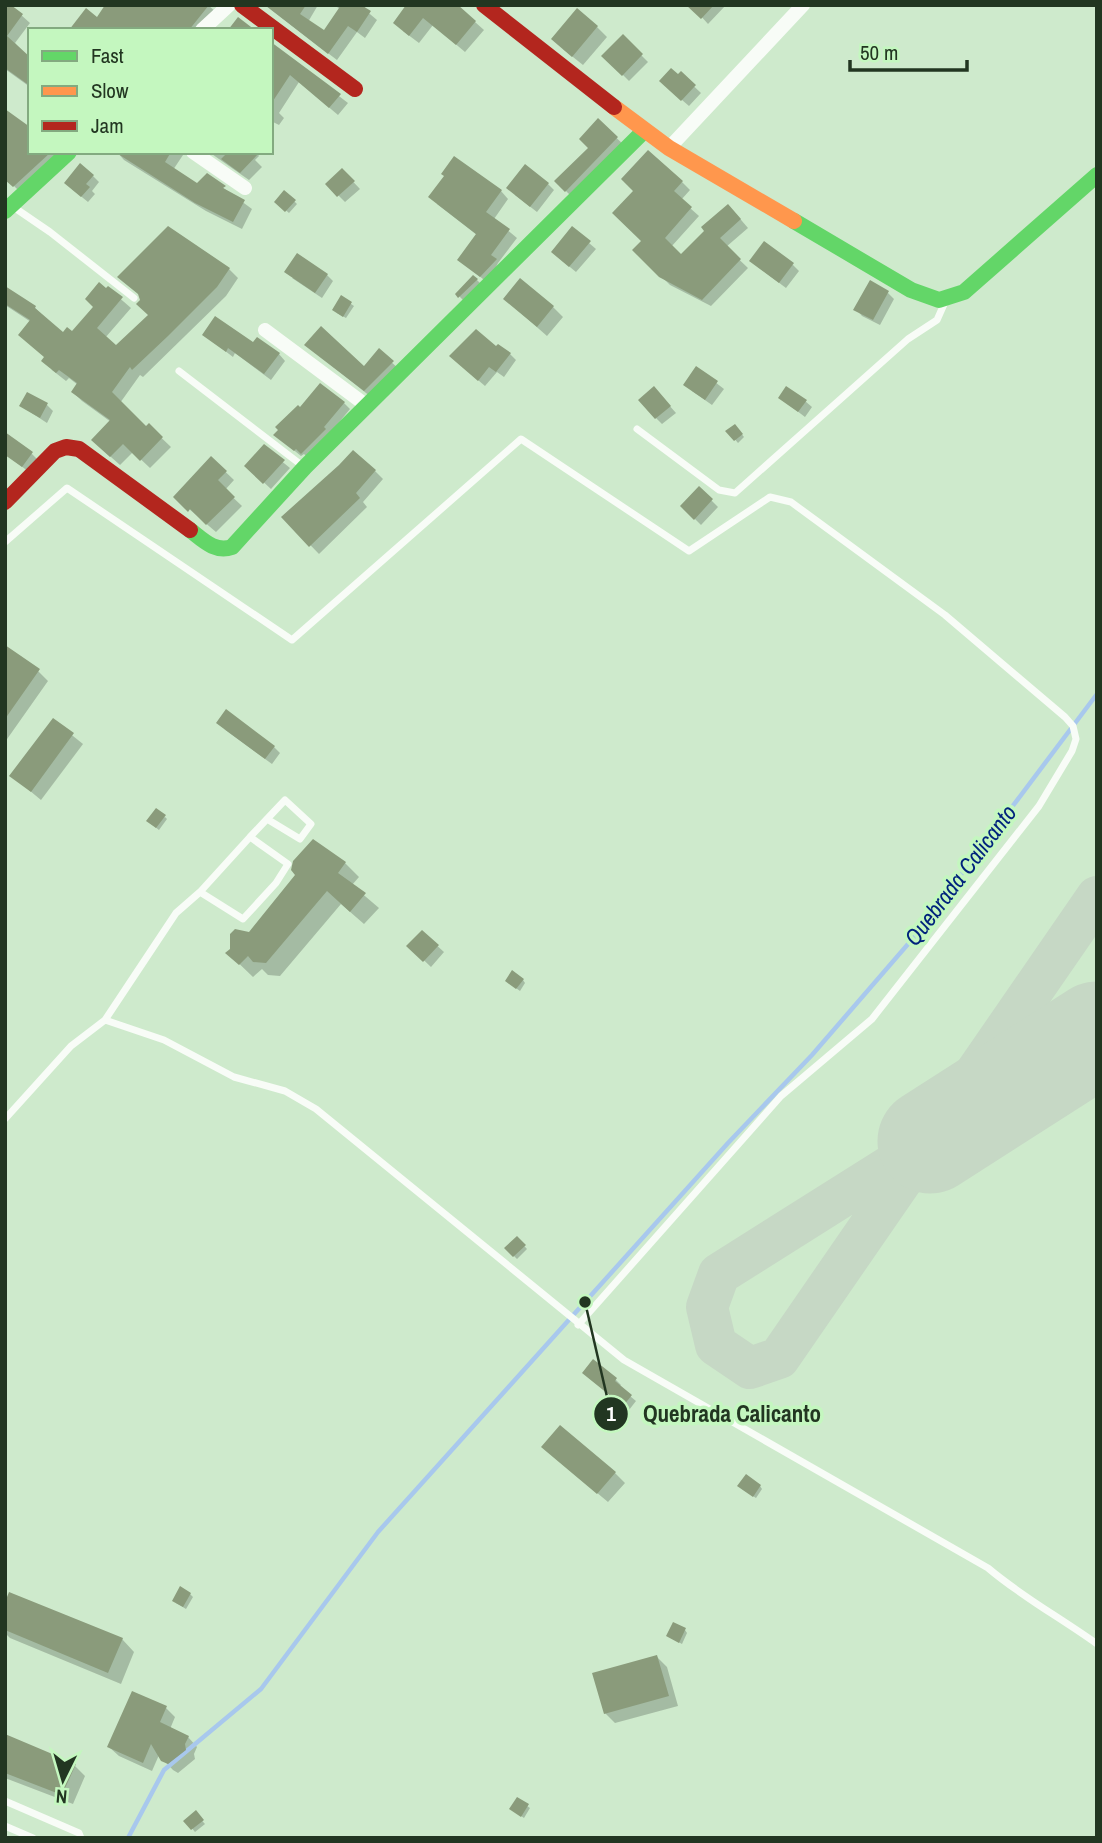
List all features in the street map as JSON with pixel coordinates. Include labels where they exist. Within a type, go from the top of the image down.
[{"type":"street","points":[[204,28],[229,5]]},
{"type":"street","points":[[243,5],[355,89]]},
{"type":"street","points":[[484,5],[669,148],[911,289],[939,300],[964,292],[1097,175]]},
{"type":"street","points":[[669,148],[803,5]]},
{"type":"street","points":[[5,502],[55,450],[66,447],[79,449],[214,548],[223,550],[232,547],[305,467],[644,131]]},
{"type":"street","points":[[8,208],[67,154]]},
{"type":"street","points":[[195,154],[245,188]]},
{"type":"street","points":[[265,330],[367,406]]},
{"type":"lane","points":[[8,208],[50,232],[134,298]]},
{"type":"lane","points":[[637,429],[719,490],[735,493],[908,339],[937,320],[946,298]]},
{"type":"lane","points":[[179,371],[305,467]]},
{"type":"lane","points":[[5,542],[68,488],[292,640],[521,439],[689,551],[770,497],[790,502],[945,615],[1073,726],[1076,739],[1072,751],[1040,806],[872,1019],[781,1096],[578,1324]]},
{"type":"lane","points":[[5,1119],[71,1046],[105,1020],[176,914],[200,892],[250,837],[267,819],[285,800],[312,824],[300,839],[267,819]]},
{"type":"lane","points":[[200,892],[243,919],[263,897],[288,864],[250,837]]},
{"type":"lane","points":[[105,1020],[163,1040],[234,1077],[285,1091],[316,1109],[624,1360],[988,1568],[1016,1592],[1097,1644]]},
{"type":"lane","points":[[5,1801],[65,1826],[79,1833],[81,1838]]},
{"type":"lane","points":[[5,1826],[33,1838]]},
{"type":"building","points":[[5,5],[11,5],[23,14],[7,36],[28,55],[28,85],[5,68]]},
{"type":"building","points":[[105,5],[209,5],[191,28],[71,28],[86,8],[97,17]]},
{"type":"building","points":[[265,5],[306,5],[300,14],[324,30],[341,5],[361,5],[371,11],[357,32],[348,26],[328,54]]},
{"type":"building","points":[[406,5],[458,5],[476,21],[456,45],[423,18],[409,36],[393,23]]},
{"type":"building","points":[[686,5],[714,5],[701,19]]},
{"type":"building","points":[[577,8],[598,26],[572,57],[551,39]]},
{"type":"building","points":[[238,17],[252,28],[230,28]]},
{"type":"building","points":[[623,34],[643,54],[622,76],[601,56]]},
{"type":"building","points":[[273,43],[341,94],[329,108],[290,75],[273,101]]},
{"type":"building","points":[[671,68],[678,74],[681,71],[696,85],[681,101],[659,81]]},
{"type":"building","points":[[5,109],[28,126],[28,154],[49,154],[13,187],[5,180]]},
{"type":"building","points":[[598,118],[618,137],[565,192],[554,181],[588,148],[579,139]]},
{"type":"building","points":[[648,150],[683,181],[674,191],[692,207],[665,238],[681,254],[704,231],[701,227],[728,204],[741,219],[720,238],[741,259],[702,300],[659,277],[632,250],[641,241],[612,213],[633,191],[621,179]]},
{"type":"building","points":[[118,154],[170,154],[165,162],[197,183],[207,173],[226,186],[223,188],[245,200],[233,222],[195,203]]},
{"type":"building","points":[[226,154],[258,154],[240,173],[221,159]]},
{"type":"building","points":[[454,156],[502,190],[486,212],[510,229],[491,255],[497,259],[480,277],[457,260],[476,234],[428,197],[444,176],[441,174]]},
{"type":"building","points":[[80,163],[94,175],[86,184],[90,187],[81,197],[64,183]]},
{"type":"building","points":[[525,164],[549,183],[530,207],[506,188]]},
{"type":"building","points":[[342,168],[355,181],[337,197],[325,184]]},
{"type":"building","points":[[284,190],[296,200],[285,212],[274,202]]},
{"type":"building","points":[[168,226],[230,268],[217,287],[168,336],[132,370],[130,367],[112,392],[146,426],[149,423],[163,437],[140,461],[123,444],[110,457],[91,440],[110,420],[71,392],[77,383],[59,370],[56,373],[41,361],[44,357],[18,335],[30,320],[5,304],[5,286],[36,306],[35,308],[63,332],[67,327],[72,331],[93,307],[85,299],[99,282],[106,288],[108,286],[123,297],[97,328],[116,345],[148,315],[136,304],[140,300],[138,294],[117,277]]},
{"type":"building","points":[[572,226],[591,241],[569,267],[551,252]]},
{"type":"building","points":[[764,241],[794,263],[779,283],[749,261]]},
{"type":"building","points":[[297,253],[328,274],[315,293],[284,272]]},
{"type":"building","points":[[473,275],[478,279],[458,298],[455,294]]},
{"type":"building","points":[[520,278],[554,306],[537,327],[503,299]]},
{"type":"building","points":[[870,280],[889,291],[873,320],[853,310]]},
{"type":"building","points":[[341,295],[352,302],[343,317],[332,310]]},
{"type":"building","points":[[215,316],[253,342],[257,337],[280,353],[264,374],[228,348],[226,352],[202,335]]},
{"type":"building","points":[[321,326],[364,366],[379,348],[394,361],[364,391],[304,345]]},
{"type":"building","points":[[476,329],[496,346],[498,344],[511,353],[496,372],[489,367],[478,381],[449,356]]},
{"type":"building","points":[[696,366],[718,381],[705,400],[683,385]]},
{"type":"building","points":[[320,383],[345,402],[324,427],[326,429],[301,454],[273,435],[278,430],[275,427],[298,405],[300,407]]},
{"type":"building","points":[[654,386],[671,406],[655,419],[638,400]]},
{"type":"building","points":[[786,386],[807,400],[798,412],[778,398]]},
{"type":"building","points":[[27,392],[48,403],[40,418],[19,406]]},
{"type":"building","points":[[735,424],[743,434],[734,441],[725,431]]},
{"type":"building","points":[[5,432],[33,452],[22,467],[5,455]]},
{"type":"building","points":[[264,444],[285,460],[263,484],[244,466]]},
{"type":"building","points":[[353,450],[376,470],[356,493],[360,498],[309,547],[281,517]]},
{"type":"building","points":[[211,456],[227,471],[218,480],[235,497],[206,525],[173,497]]},
{"type":"building","points":[[699,486],[713,499],[694,520],[680,506]]},
{"type":"building","points":[[5,645],[40,669],[5,719]]},
{"type":"building","points":[[226,709],[275,746],[265,759],[216,723]]},
{"type":"building","points":[[53,718],[74,733],[31,792],[9,776]]},
{"type":"building","points":[[156,808],[166,815],[156,828],[146,821]]},
{"type":"building","points":[[313,839],[346,862],[338,873],[366,893],[350,912],[327,891],[266,963],[253,962],[248,956],[239,965],[225,953],[230,949],[230,934],[235,929],[249,932],[295,875],[291,870],[293,861]]},
{"type":"building","points":[[422,930],[439,945],[423,962],[406,946]]},
{"type":"building","points":[[512,970],[524,979],[516,989],[505,981]]},
{"type":"building","points":[[517,1236],[526,1245],[513,1257],[504,1248]]},
{"type":"building","points":[[593,1359],[617,1378],[615,1381],[632,1395],[623,1406],[582,1373]]},
{"type":"building","points":[[560,1425],[616,1472],[597,1494],[541,1447]]},
{"type":"building","points":[[746,1474],[761,1485],[753,1497],[737,1486]]},
{"type":"building","points":[[180,1586],[191,1593],[183,1607],[172,1601]]},
{"type":"building","points":[[9,1592],[123,1638],[108,1673],[5,1630],[5,1602]]},
{"type":"building","points":[[673,1622],[686,1628],[679,1643],[666,1636]]},
{"type":"building","points":[[657,1655],[669,1696],[604,1714],[592,1673]]},
{"type":"building","points":[[132,1691],[167,1706],[160,1722],[189,1736],[185,1744],[186,1750],[168,1764],[161,1761],[151,1744],[143,1763],[107,1747]]},
{"type":"building","points":[[5,1734],[76,1764],[62,1795],[5,1773]]},
{"type":"building","points":[[517,1797],[529,1804],[521,1817],[509,1809]]},
{"type":"building","points":[[196,1810],[204,1820],[191,1830],[183,1821]]},
{"type":"waterway","name":"Quebrada Calicanto","points":[[128,1838],[164,1770],[261,1689],[378,1532],[728,1143],[812,1055],[915,936],[1097,694]]},
{"type":"taxiway","points":[[930,1141],[719,1274],[707,1307],[716,1345],[750,1368],[779,1358],[1097,897]]},
{"type":"runway","points":[[930,1141],[1097,1034]]},
{"type":"traffic: fast","points":[[190,530],[215,547],[232,547],[305,467],[644,131]]},
{"type":"traffic: fast","points":[[5,211],[67,154]]},
{"type":"traffic: fast","points":[[794,221],[911,290],[939,300],[964,292],[1097,175]]},
{"type":"traffic: slow","points":[[614,107],[669,148],[794,221]]},
{"type":"traffic: jam","points":[[242,5],[273,28]]},
{"type":"traffic: jam","points":[[484,5],[614,107]]},
{"type":"traffic: jam","points":[[273,28],[355,89]]},
{"type":"traffic: jam","points":[[5,502],[55,451],[66,447],[79,449],[190,530]]},
{"type":"place","name":"Quebrada Calicanto","points":[[585,1302]]}]
